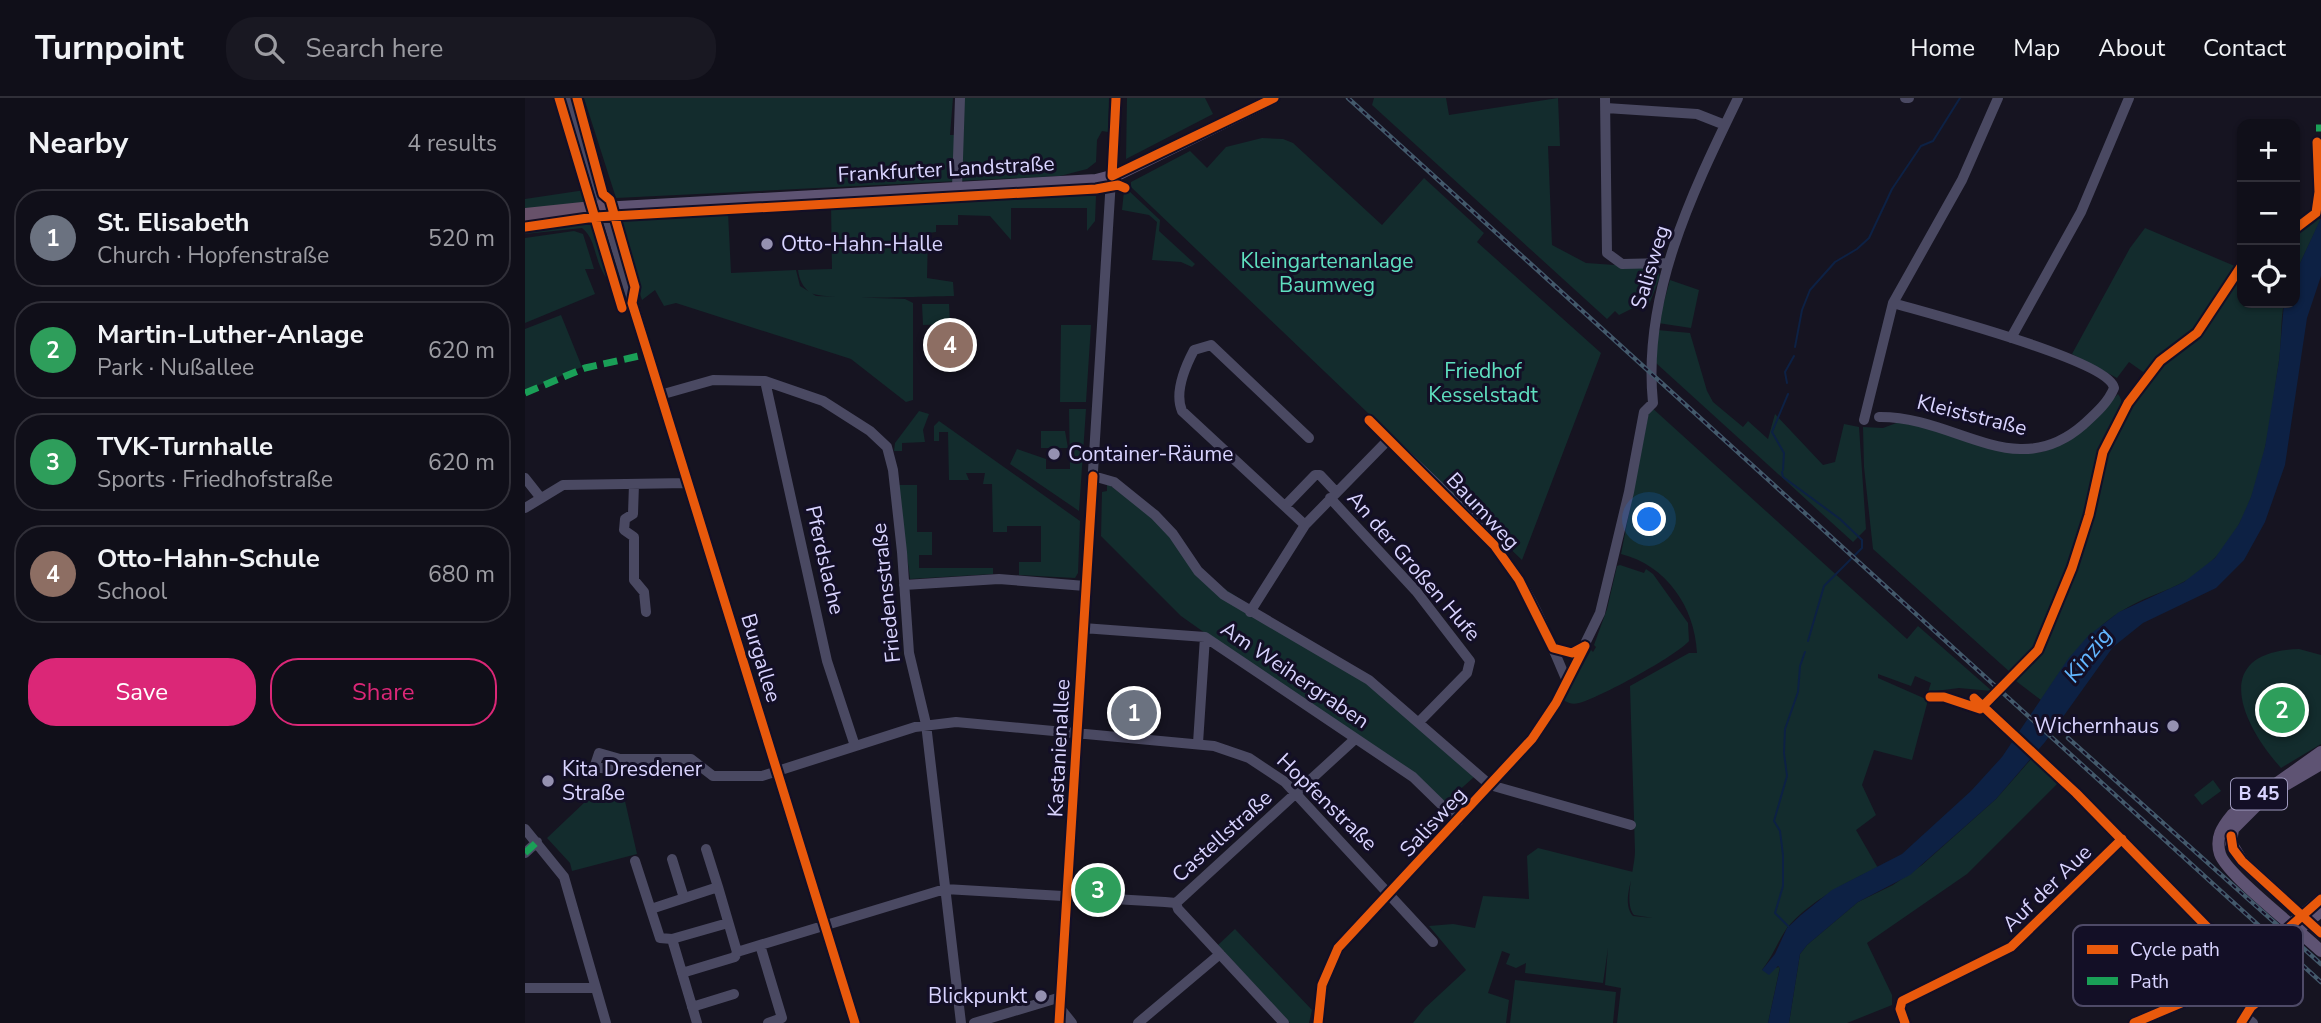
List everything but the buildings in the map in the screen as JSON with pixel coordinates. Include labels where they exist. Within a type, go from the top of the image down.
[{"type":"highway","points":[[529,215],[603,208]]},
{"type":"main road","name":"Frankfurter Landstraße","points":[[603,208],[1090,181],[1112,176],[1274,98]]},
{"type":"main road","name":"B 45","points":[[2287,911],[2233,849],[2231,836],[2235,825],[2252,808],[2320,761]]},
{"type":"main road","name":"B 45","points":[[2320,761],[2232,815],[2221,828],[2220,851],[2232,871],[2314,933],[2321,951]]},
{"type":"main road","points":[[2290,925],[2321,899]]},
{"type":"main road","points":[[2303,926],[2321,911]]},
{"type":"main road","points":[[2134,1023],[2176,1006]]},
{"type":"street","name":"Burgallee","points":[[570,98],[855,1023]]},
{"type":"street","points":[[957,187],[960,98]]},
{"type":"street","name":"Kastanienallee","points":[[1059,1023],[1116,98]]},
{"type":"street","name":"Salisweg","points":[[1318,1023],[1322,985],[1334,954],[1346,937],[1391,893],[1541,729],[1600,613],[1615,555],[1644,412],[1653,403],[1650,372],[1652,326],[1667,263],[1738,98]]},
{"type":"street","points":[[1864,420],[1893,303],[1962,180],[1998,98]]},
{"type":"street","points":[[1893,303],[2011,338],[2081,212],[2129,98]]},
{"type":"street","points":[[1667,263],[1622,264],[1607,253],[1606,103],[1697,114],[1725,125]]},
{"type":"street","name":"Kleiststraße","points":[[1879,417],[1914,418],[2002,447],[2037,450],[2055,445],[2075,432],[2096,414],[2114,388],[2113,381],[2097,370],[2011,338]]},
{"type":"street","points":[[1305,525],[1181,409],[1182,379],[1194,350],[1211,345],[1309,438]]},
{"type":"street","name":"Friedensstraße","points":[[660,395],[720,379],[765,381],[823,401],[870,431],[887,447],[893,470],[910,659],[926,724],[961,1023]]},
{"type":"street","name":"Pferdslache","points":[[765,381],[827,661],[855,746]]},
{"type":"street","name":"Baumweg","points":[[1369,420],[1499,551],[1520,580],[1567,681]]},
{"type":"street","points":[[1250,612],[1305,525],[1388,440]]},
{"type":"street","points":[[1285,506],[1315,475],[1320,475],[1333,495]]},
{"type":"street","points":[[1093,476],[1114,482],[1155,515],[1211,584],[1250,612],[1352,668],[1419,722],[1490,785],[1631,825]]},
{"type":"street","points":[[525,478],[540,497]]},
{"type":"street","points":[[525,508],[562,485],[688,483]]},
{"type":"street","points":[[634,484],[633,514],[625,519],[624,530],[634,537],[633,577],[644,592],[646,612]]},
{"type":"street","name":"An der Großen Hufe","points":[[1333,495],[1416,591],[1470,661],[1467,673],[1419,722]]},
{"type":"street","points":[[904,585],[999,579],[1086,586]]},
{"type":"street","name":"Am Weihergraben","points":[[1083,628],[1205,637],[1422,784],[1458,821]]},
{"type":"street","points":[[1198,743],[1205,637]]},
{"type":"street","points":[[1553,648],[1571,653],[1585,646]]},
{"type":"street","name":"Hopfenstraße","points":[[620,759],[691,759],[705,773],[716,777],[762,776],[926,724],[967,723],[1198,743],[1249,758],[1275,774],[1391,893],[1433,942]]},
{"type":"street","name":"Castellstraße","points":[[1177,903],[1355,739]]},
{"type":"street","points":[[525,829],[559,869],[566,884],[606,1023]]},
{"type":"street","name":"Auf der Aue","points":[[1905,1023],[1900,1009],[1902,1001],[2011,947],[2122,839],[2202,922]]},
{"type":"street","points":[[525,853],[537,842]]},
{"type":"street","points":[[682,973],[735,957],[737,952],[706,849]]},
{"type":"street","points":[[672,859],[684,898]]},
{"type":"street","points":[[635,861],[660,938],[671,939],[728,923]]},
{"type":"street","points":[[651,909],[718,887]]},
{"type":"street","points":[[737,952],[945,889],[1177,903],[1178,909],[1284,1023]]},
{"type":"street","points":[[671,939],[697,1023]]},
{"type":"street","points":[[760,945],[784,1021],[768,1023]]},
{"type":"street","points":[[1138,1023],[1220,954]]},
{"type":"street","points":[[525,988],[596,988]]},
{"type":"street","points":[[692,1007],[734,994]]},
{"type":"street","points":[[974,1023],[1060,1003],[1072,1023]]},
{"type":"green space","points":[[584,98],[953,98],[950,135],[958,135],[961,98],[1109,98],[1108,132],[1102,131],[1097,140],[1096,162],[1087,169],[1060,176],[616,198]]},
{"type":"green space","points":[[1127,98],[1205,98],[1213,114],[1126,159]]},
{"type":"green space","points":[[1374,98],[1446,98],[1449,115],[1558,98],[1560,146],[1548,146],[1552,245],[1586,263],[1658,268],[1660,277],[1648,307],[1639,305],[1619,315],[1615,311],[1607,319],[1372,105]]},
{"type":"green space","points":[[1262,138],[1283,139],[1293,143],[1382,225],[1424,178],[1484,233],[1477,242],[1601,353],[1522,560],[1131,187],[1131,182],[1190,151],[1207,168],[1226,147]]},
{"type":"green space","points":[[1047,189],[619,215],[616,213],[957,190]]},
{"type":"green space","points":[[585,190],[588,202],[525,210],[525,199]]},
{"type":"green space","points":[[1124,191],[1129,191],[1160,220],[1159,231],[1195,264],[1192,267],[1181,262],[1152,260],[1157,222],[1149,215],[1122,210]]},
{"type":"green space","points":[[954,196],[1096,196],[1095,221],[1087,231],[1087,208],[1011,208],[1011,240],[990,216],[958,215],[958,225],[936,225],[936,232],[928,233],[927,278],[953,282],[954,296],[837,297],[811,293],[802,283],[798,270],[832,269],[831,204]]},
{"type":"green space","points":[[728,212],[731,273],[796,270],[800,286],[816,296],[905,299],[913,303],[913,400],[906,402],[851,359],[676,303],[664,306],[655,290],[642,300],[616,221],[618,218]]},
{"type":"green space","points":[[2312,217],[2321,219],[2300,263],[2300,245],[2300,226]]},
{"type":"green space","points":[[593,219],[614,286],[602,271],[591,240],[582,228],[525,234],[525,229]]},
{"type":"green space","points":[[2145,228],[2237,267],[2190,337],[2158,359],[2146,374],[2129,362],[2117,378],[2072,354],[2130,248]]},
{"type":"green space","points":[[574,231],[583,234],[594,269],[585,269],[595,294],[525,323],[525,238]]},
{"type":"green space","points":[[2237,274],[2237,308],[2283,308],[2271,417],[2259,474],[2250,501],[2238,527],[2222,550],[2202,570],[2179,585],[2136,603],[2106,622],[2071,658],[2041,700],[2012,678],[2040,650],[2058,610],[2090,516],[2104,453],[2130,403],[2160,362],[2198,334]]},
{"type":"green space","points":[[1670,280],[1699,290],[1691,328],[1658,323]]},
{"type":"green space","points":[[922,304],[949,304],[950,324],[923,325]]},
{"type":"green space","points":[[561,315],[582,367],[525,391],[525,329]]},
{"type":"green space","points":[[1061,325],[1091,325],[1086,402],[1060,402]]},
{"type":"green space","points":[[1657,330],[1690,333],[1707,391],[1713,402],[1743,427],[1748,421],[1768,439],[1775,414],[1823,465],[1835,462],[1844,424],[1859,427],[1866,529],[1853,542],[1656,363]]},
{"type":"green space","points":[[2118,394],[2122,408],[2101,452],[2060,601],[2038,647],[2011,673],[1873,549],[1864,467],[1863,427],[1883,428],[1899,422],[2037,453],[2071,438]]},
{"type":"green space","points":[[1650,406],[1907,639],[1918,626],[1992,691],[1959,688],[1928,692],[1931,683],[1915,676],[1911,686],[1878,674],[1878,678],[1928,700],[1912,760],[1874,750],[1862,785],[1876,815],[1856,830],[1878,868],[1829,893],[1805,910],[1787,928],[1762,970],[1780,967],[1768,1023],[1617,1023],[1621,988],[1605,985],[1608,948],[1603,983],[1525,973],[1526,963],[1516,968],[1506,964],[1510,954],[1502,951],[1488,993],[1509,1000],[1506,1023],[1413,1023],[1425,1008],[1466,970],[1429,926],[1453,924],[1475,928],[1483,896],[1529,899],[1527,856],[1538,848],[1632,872],[1635,851],[1630,686],[1689,653],[1697,653],[1691,620],[1675,590],[1652,568],[1621,554]],"holes":[[[1631,881],[1629,894],[1634,915],[1653,918],[1633,916],[1630,912],[1628,901],[1629,889]]]},
{"type":"green space","points":[[1069,409],[1086,409],[1079,511],[1010,464],[1017,449],[1046,459],[1046,469],[1070,469]]},
{"type":"green space","points":[[919,411],[929,414],[923,430],[925,442],[902,443],[902,451],[894,451],[895,443]]},
{"type":"green space","points":[[939,421],[1080,521],[1078,573],[1075,578],[1019,575],[1019,562],[1041,562],[1041,526],[1007,526],[1007,532],[993,532],[992,484],[983,484],[985,473],[966,473],[969,480],[949,480],[948,432],[939,432],[939,441],[934,441],[934,426]]},
{"type":"green space","points":[[1041,431],[1065,431],[1068,448],[1041,448]]},
{"type":"green space","points":[[1107,483],[1162,525],[1194,569],[1356,674],[1474,777],[1445,803],[1181,616],[1101,536],[1102,492],[1107,491]]},
{"type":"green space","points":[[898,485],[917,485],[917,532],[932,532],[932,555],[919,555],[919,568],[993,568],[993,574],[910,579]]},
{"type":"green space","points":[[1617,566],[1644,573],[1646,569],[1653,574],[1688,623],[1689,641],[1654,666],[1619,685],[1589,700],[1577,704],[1569,703],[1563,700],[1591,650],[1593,652],[1596,647],[1594,645],[1607,609]]},
{"type":"green space","points":[[2299,649],[2321,655],[2321,744],[2281,768],[2266,750],[2245,711],[2241,692],[2243,676],[2253,662],[2271,653]]},
{"type":"green space","points":[[2033,757],[2060,781],[1967,874],[1867,943],[1892,995],[1892,1005],[1847,1023],[1789,1023],[1800,954],[1807,945],[1858,902],[1893,885],[1922,865],[1996,799]]},
{"type":"green space","points":[[2213,780],[2221,791],[2202,805],[2194,795]]},
{"type":"green space","points":[[586,801],[625,801],[637,854],[572,871],[570,863],[547,838]]},
{"type":"green space","points":[[1235,929],[1312,1010],[1309,1023],[1290,1023],[1218,945]]},
{"type":"green space","points":[[1515,980],[1616,992],[1613,1023],[1510,1023]]},
{"type":"water","name":"Kinzig","points":[[2321,218],[2321,276],[2307,318],[2285,465],[2265,522],[2244,560],[2216,588],[2143,623],[2113,647],[2045,742],[1996,799],[1910,875],[1858,902],[1807,945],[1800,954],[1789,1023],[1768,1023],[1780,968],[1778,966],[1769,975],[1762,970],[1775,954],[1787,928],[1832,890],[1902,854],[1971,791],[2002,757],[2068,659],[2088,636],[2119,612],[2184,582],[2215,558],[2239,524],[2251,497],[2265,447],[2279,361],[2284,308],[2300,308],[2300,263]]},
{"type":"waterway","points":[[1795,347],[1802,310],[1810,290],[1835,262],[1869,238],[1892,189],[1921,146],[1933,141],[1960,98]]},
{"type":"waterway","points":[[1787,383],[1785,372],[1794,356]]},
{"type":"waterway","points":[[1783,470],[1784,453],[1772,432],[1788,394]]},
{"type":"waterway","points":[[1782,472],[1783,477],[1840,519],[1862,540],[1862,548],[1824,586],[1808,641]]},
{"type":"waterway","points":[[1789,927],[1775,913],[1783,886],[1783,855],[1780,831],[1774,821],[1787,776],[1785,729],[1798,692],[1800,666],[1805,652]]},
{"type":"railway","points":[[1348,98],[2258,925]]},
{"type":"railway","points":[[2068,738],[2277,925]]},
{"type":"railway","points":[[2303,948],[2321,964]]},
{"type":"railway","points":[[2303,966],[2321,982]]},
{"type":"marked path","points":[[2316,128],[2321,128]]},
{"type":"marked path","points":[[525,393],[585,368],[648,354]]},
{"type":"marked path","points":[[525,853],[537,842]]},
{"type":"cycle path","points":[[559,98],[622,308]]},
{"type":"cycle path","points":[[577,98],[603,194],[610,200],[635,287],[632,303],[855,1023]]},
{"type":"cycle path","points":[[1116,98],[1112,176],[1274,98]]},
{"type":"cycle path","points":[[2300,225],[2316,213],[2319,192],[2317,142]]},
{"type":"cycle path","points":[[525,227],[595,217],[1096,189],[1118,185],[1125,188]]},
{"type":"cycle path","points":[[1930,697],[1944,697],[1980,709],[2038,650],[2072,568],[2089,515],[2103,452],[2128,403],[2160,361],[2197,333],[2237,273]]},
{"type":"cycle path","points":[[1369,420],[1494,545],[1519,580],[1553,648],[1572,653],[1585,646]]},
{"type":"cycle path","points":[[1059,1023],[1093,476]]},
{"type":"cycle path","points":[[1318,1023],[1322,985],[1338,948],[1532,739],[1556,703],[1585,646]]},
{"type":"cycle path","points":[[1974,698],[2076,793],[2205,925]]},
{"type":"cycle path","points":[[2231,836],[2233,849],[2242,861],[2321,933]]},
{"type":"cycle path","points":[[1905,1023],[1900,1009],[1902,1001],[2011,947],[2122,839]]},
{"type":"cycle path","points":[[2292,925],[2321,899]]},
{"type":"cycle path","points":[[2134,1023],[2174,1006]]},
{"type":"cycle path","points":[[2241,1023],[2252,1006]]},
{"type":"place","name":"Otto-Hahn-Halle","points":[[767,244]]},
{"type":"place","name":"Otto-Hahn-Schule","points":[[950,345]]},
{"type":"place","name":"Container-Räume","points":[[1054,454]]},
{"type":"place","name":"Martin-Luther-Anlage","points":[[2282,710]]},
{"type":"place","name":"St. Elisabeth","points":[[1134,713]]},
{"type":"place","name":"Wichernhaus","points":[[2173,726]]},
{"type":"place","name":"Kita Dresdener Straße","points":[[548,781]]},
{"type":"place","name":"TVK-Turnhalle","points":[[1098,890]]},
{"type":"place","name":"Blickpunkt","points":[[1041,996]]},
{"type":"park label","name":"Kleingartenanlage Baumweg","points":[[1327,273]]},
{"type":"park label","name":"Friedhof Kesselstadt","points":[[1483,383]]}]
